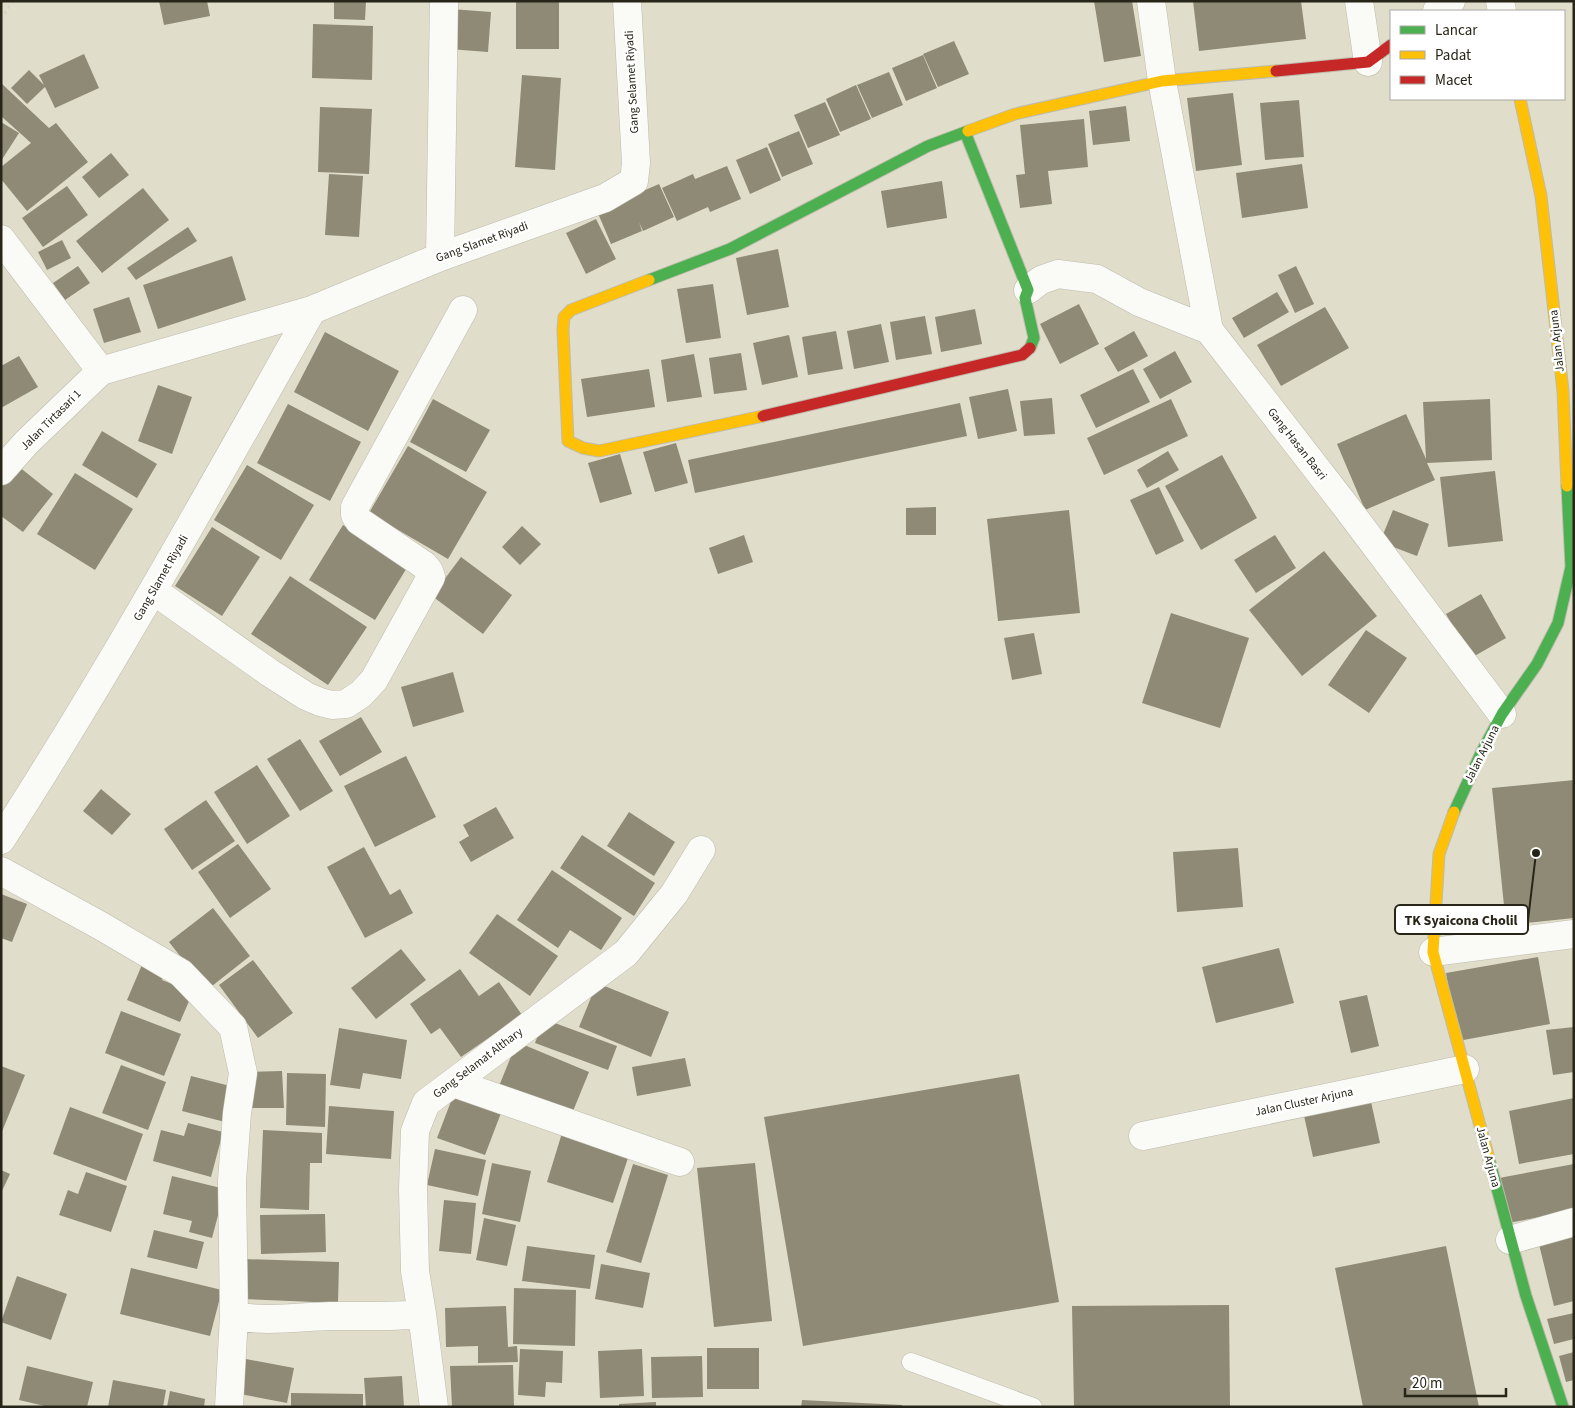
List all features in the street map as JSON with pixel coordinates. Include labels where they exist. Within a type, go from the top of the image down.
[{"type":"street","points":[[440,256],[444,1]]},
{"type":"street","name":"Gang Selamet Riyadi","points":[[627,1],[636,163]]},
{"type":"street","points":[[1151,1],[1162,82],[1208,330]]},
{"type":"street","points":[[1359,1],[1368,62]]},
{"type":"street","points":[[1438,10],[1451,1]]},
{"type":"street","points":[[965,132],[1028,290],[1025,298],[1034,338],[1030,348],[1022,355],[775,414],[599,451],[582,448],[568,441],[563,330],[564,317],[571,310],[730,249],[928,146],[965,132],[1014,114],[1162,82],[1368,62],[1390,46]]},
{"type":"street","name":"Jalan Arjuna","points":[[1520,100],[1541,196],[1562,382],[1571,567],[1558,623],[1537,664],[1502,714],[1458,804],[1440,854],[1432,952],[1526,1296],[1563,1407]]},
{"type":"street","name":"Gang Slamet Riyadi","points":[[101,371],[312,310],[440,256],[605,198],[634,181],[636,163]]},
{"type":"street","points":[[1,239],[101,371]]},
{"type":"street","name":"Gang Hasan Basri","points":[[1028,290],[1041,280],[1058,274],[1097,279],[1139,302],[1208,330],[1344,504],[1502,714]]},
{"type":"street","name":"Gang Slamet Riyadi","points":[[1,840],[40,780],[154,591],[312,310]]},
{"type":"street","points":[[154,591],[270,673],[306,696],[332,706],[346,704],[361,694],[374,680],[431,577],[424,565],[359,520],[355,516],[355,507],[463,310]]},
{"type":"street","name":"Jalan Tirtasari 1","points":[[1,471],[27,442],[101,371]]},
{"type":"street","name":"Gang Selamat Althary","points":[[434,1407],[415,1271],[413,1189],[415,1131],[426,1103],[626,953],[674,894],[701,850]]},
{"type":"street","points":[[1,871],[181,973],[233,1027],[243,1073],[237,1112],[232,1181],[234,1316],[229,1407]]},
{"type":"street","points":[[1432,952],[1574,934]]},
{"type":"street","name":"Jalan Cluster Arjuna","points":[[1143,1136],[1464,1069]]},
{"type":"street","points":[[454,1083],[680,1162]]},
{"type":"street","points":[[1510,1240],[1574,1222]]},
{"type":"street","points":[[234,1316],[262,1318],[422,1314]]},
{"type":"lane","points":[[910,1362],[1033,1407]]},
{"type":"path","points":[[1,19],[13,1]]},
{"type":"building","points":[[159,1],[207,1],[210,16],[164,25]]},
{"type":"building","points":[[334,1],[366,1],[365,20],[334,19]]},
{"type":"building","points":[[516,1],[559,1],[559,49],[516,49]]},
{"type":"building","points":[[1094,1],[1132,1],[1141,56],[1104,62]]},
{"type":"building","points":[[1193,1],[1301,1],[1306,39],[1199,51]]},
{"type":"building","points":[[451,9],[491,12],[488,52],[449,49]]},
{"type":"building","points":[[313,24],[373,26],[372,80],[312,78]]},
{"type":"building","points":[[954,41],[969,74],[938,87],[923,54]]},
{"type":"building","points":[[84,54],[99,88],[55,108],[45,87],[27,104],[11,88],[29,70],[44,85],[39,75]]},
{"type":"building","points":[[923,55],[937,88],[906,101],[892,68]]},
{"type":"building","points":[[889,72],[903,105],[872,118],[857,85]]},
{"type":"building","points":[[522,75],[561,78],[555,170],[515,167]]},
{"type":"building","points":[[1,83],[49,128],[56,123],[88,162],[27,211],[1,179],[1,167],[31,143],[1,116]]},
{"type":"building","points":[[856,85],[871,119],[840,132],[826,99]]},
{"type":"building","points":[[1233,93],[1242,165],[1196,171],[1187,98]]},
{"type":"building","points":[[1299,100],[1304,157],[1265,160],[1260,103]]},
{"type":"building","points":[[825,102],[840,135],[808,148],[794,115]]},
{"type":"building","points":[[1126,106],[1130,141],[1093,145],[1089,111]]},
{"type":"building","points":[[320,107],[372,109],[369,174],[318,172]]},
{"type":"building","points":[[1084,119],[1088,167],[1048,171],[1052,204],[1020,208],[1016,175],[1025,174],[1020,125]]},
{"type":"building","points":[[1,122],[19,133],[1,161]]},
{"type":"building","points":[[799,131],[813,164],[782,177],[768,144]]},
{"type":"building","points":[[767,147],[781,180],[750,194],[736,160]]},
{"type":"building","points":[[111,153],[129,175],[99,198],[82,177]]},
{"type":"building","points":[[1302,164],[1308,208],[1242,218],[1236,173]]},
{"type":"building","points":[[727,166],[741,199],[710,212],[708,207],[677,221],[662,188],[693,174],[695,179]]},
{"type":"building","points":[[329,174],[363,176],[359,237],[325,235]]},
{"type":"building","points":[[942,181],[947,218],[887,228],[881,191]]},
{"type":"building","points":[[659,184],[674,217],[643,231],[639,222],[642,231],[611,244],[597,211]]},
{"type":"building","points":[[67,186],[88,215],[43,247],[22,218]]},
{"type":"building","points":[[143,188],[169,220],[102,273],[76,241]]},
{"type":"building","points":[[596,219],[616,259],[586,274],[566,233]]},
{"type":"building","points":[[188,227],[197,241],[136,280],[127,268]]},
{"type":"building","points":[[62,240],[71,258],[47,270],[38,252]]},
{"type":"building","points":[[778,249],[789,307],[747,315],[736,258]]},
{"type":"building","points":[[232,256],[246,300],[158,329],[143,285]]},
{"type":"building","points":[[78,266],[90,283],[65,300],[53,283]]},
{"type":"building","points":[[1296,266],[1314,304],[1295,313],[1278,275]]},
{"type":"building","points":[[713,284],[721,338],[686,343],[677,289]]},
{"type":"building","points":[[1277,292],[1289,312],[1244,338],[1232,318]]},
{"type":"building","points":[[129,297],[141,332],[104,343],[93,309]]},
{"type":"building","points":[[1079,304],[1099,344],[1060,364],[1040,324]]},
{"type":"building","points":[[1325,307],[1349,348],[1281,386],[1257,345]]},
{"type":"building","points":[[975,309],[982,344],[941,352],[935,317]]},
{"type":"building","points":[[925,316],[932,354],[896,360],[890,322]]},
{"type":"building","points":[[881,324],[889,362],[854,369],[847,331]]},
{"type":"building","points":[[836,331],[843,369],[808,375],[802,337]]},
{"type":"building","points":[[1134,331],[1148,356],[1118,372],[1104,348]]},
{"type":"building","points":[[325,332],[399,371],[368,431],[294,392]]},
{"type":"building","points":[[789,335],[798,377],[762,385],[753,343]]},
{"type":"building","points":[[1175,351],[1192,382],[1160,399],[1143,369]]},
{"type":"building","points":[[741,353],[747,390],[714,394],[709,358]]},
{"type":"building","points":[[694,354],[702,397],[667,402],[661,360]]},
{"type":"building","points":[[19,356],[38,387],[1,408],[1,366]]},
{"type":"building","points":[[649,369],[655,407],[587,417],[581,379]]},
{"type":"building","points":[[1133,369],[1150,402],[1096,428],[1080,395]]},
{"type":"building","points":[[158,385],[192,397],[172,454],[138,441]]},
{"type":"building","points":[[1008,389],[1017,431],[978,439],[969,397]]},
{"type":"building","points":[[1052,398],[1055,434],[1024,436],[1020,401]]},
{"type":"building","points":[[433,399],[490,430],[466,472],[410,442]]},
{"type":"building","points":[[1171,399],[1188,436],[1104,475],[1087,438]]},
{"type":"building","points":[[1490,399],[1492,460],[1427,463],[1435,480],[1365,510],[1337,444],[1406,414],[1426,459],[1423,402]]},
{"type":"building","points":[[960,403],[967,436],[695,493],[688,460]]},
{"type":"building","points":[[288,404],[361,442],[330,501],[257,463]]},
{"type":"building","points":[[102,431],[157,464],[137,498],[82,465]]},
{"type":"building","points":[[676,443],[688,483],[655,492],[643,452]]},
{"type":"building","points":[[408,446],[487,492],[448,559],[369,513]]},
{"type":"building","points":[[1168,451],[1179,470],[1147,488],[1137,470]]},
{"type":"building","points":[[620,454],[632,494],[600,503],[588,463]]},
{"type":"building","points":[[1222,455],[1257,518],[1201,550],[1165,486]]},
{"type":"building","points":[[13,462],[53,494],[23,532],[1,516],[1,476]]},
{"type":"building","points":[[247,465],[314,505],[281,560],[214,520]]},
{"type":"building","points":[[1495,471],[1503,541],[1448,547],[1440,477]]},
{"type":"building","points":[[75,473],[133,509],[95,570],[37,534]]},
{"type":"building","points":[[1159,487],[1184,541],[1156,555],[1130,500]]},
{"type":"building","points":[[936,507],[936,535],[906,535],[906,508]]},
{"type":"building","points":[[1069,510],[1080,613],[998,621],[987,519]]},
{"type":"building","points":[[1393,510],[1429,524],[1417,556],[1380,542]]},
{"type":"building","points":[[343,525],[408,566],[375,620],[309,580]]},
{"type":"building","points":[[522,526],[541,544],[520,565],[502,547]]},
{"type":"building","points":[[212,527],[260,557],[222,616],[175,586]]},
{"type":"building","points":[[744,535],[753,562],[718,574],[709,548]]},
{"type":"building","points":[[1275,535],[1296,568],[1256,593],[1234,560]]},
{"type":"building","points":[[1324,551],[1377,616],[1302,676],[1249,610]]},
{"type":"building","points":[[461,557],[512,595],[483,634],[432,596]]},
{"type":"building","points":[[290,576],[367,627],[328,685],[251,634]]},
{"type":"building","points":[[1481,594],[1506,638],[1471,658],[1446,614]]},
{"type":"building","points":[[1171,613],[1249,638],[1220,728],[1142,703]]},
{"type":"building","points":[[1366,630],[1407,658],[1369,713],[1328,685]]},
{"type":"building","points":[[1034,633],[1042,674],[1012,680],[1004,638]]},
{"type":"building","points":[[453,672],[464,712],[413,727],[401,687]]},
{"type":"building","points":[[361,717],[382,752],[340,776],[319,741]]},
{"type":"building","points":[[300,739],[333,791],[300,811],[267,759]]},
{"type":"building","points":[[406,756],[436,817],[375,847],[344,786]]},
{"type":"building","points":[[257,765],[290,816],[247,844],[214,792]]},
{"type":"building","points":[[1574,780],[1574,918],[1506,925],[1492,788]]},
{"type":"building","points":[[101,789],[131,814],[112,835],[83,811]]},
{"type":"building","points":[[206,800],[235,841],[192,870],[164,829]]},
{"type":"building","points":[[496,807],[514,838],[471,862],[459,842],[469,836],[463,825]]},
{"type":"building","points":[[629,812],[675,842],[654,876],[607,846]]},
{"type":"building","points":[[582,835],[655,883],[634,916],[560,868]]},
{"type":"building","points":[[238,844],[271,889],[230,918],[198,872]]},
{"type":"building","points":[[364,847],[390,895],[400,889],[413,913],[365,938],[327,867]]},
{"type":"building","points":[[1238,848],[1243,907],[1177,912],[1173,852]]},
{"type":"building","points":[[552,870],[622,918],[601,950],[570,930],[558,948],[517,920]]},
{"type":"building","points":[[1,894],[27,904],[12,942],[1,938]]},
{"type":"building","points":[[213,908],[250,956],[207,990],[169,942]]},
{"type":"building","points":[[497,914],[558,956],[530,996],[469,953]]},
{"type":"building","points":[[1279,948],[1294,1003],[1216,1023],[1202,967]]},
{"type":"building","points":[[401,949],[426,980],[376,1019],[351,988]]},
{"type":"building","points":[[1538,957],[1550,1024],[1458,1041],[1446,973]]},
{"type":"building","points":[[144,960],[166,969],[162,980],[193,992],[180,1022],[127,1000]]},
{"type":"building","points":[[253,960],[293,1013],[258,1038],[219,985]]},
{"type":"building","points":[[460,969],[479,996],[499,982],[522,1015],[461,1057],[440,1028],[431,1034],[410,1004]]},
{"type":"building","points":[[597,983],[669,1012],[651,1057],[579,1027]]},
{"type":"building","points":[[1367,995],[1379,1046],[1351,1053],[1339,1001]]},
{"type":"building","points":[[121,1011],[181,1034],[164,1076],[105,1053]]},
{"type":"building","points":[[544,1019],[617,1046],[608,1070],[535,1043]]},
{"type":"building","points":[[1574,1027],[1574,1072],[1553,1075],[1546,1030]]},
{"type":"building","points":[[339,1028],[407,1040],[401,1079],[363,1073],[360,1089],[330,1085]]},
{"type":"building","points":[[517,1042],[589,1072],[571,1116],[499,1086]]},
{"type":"building","points":[[685,1058],[691,1086],[637,1096],[632,1067]]},
{"type":"building","points":[[121,1065],[166,1082],[148,1130],[102,1113]]},
{"type":"building","points":[[1,1066],[25,1075],[1,1134]]},
{"type":"building","points":[[282,1071],[284,1108],[249,1108],[247,1072]]},
{"type":"building","points":[[287,1073],[326,1074],[325,1127],[286,1125]]},
{"type":"building","points":[[1019,1074],[1059,1302],[803,1346],[764,1117]]},
{"type":"building","points":[[191,1076],[238,1088],[229,1123],[182,1111]]},
{"type":"building","points":[[453,1096],[501,1113],[485,1155],[437,1138]]},
{"type":"building","points":[[1370,1097],[1380,1143],[1313,1157],[1303,1111]]},
{"type":"building","points":[[1574,1098],[1574,1154],[1519,1164],[1509,1111]]},
{"type":"building","points":[[329,1106],[394,1111],[391,1159],[326,1154]]},
{"type":"building","points":[[70,1107],[143,1134],[126,1181],[53,1154]]},
{"type":"building","points":[[188,1123],[223,1132],[211,1177],[153,1161],[161,1130],[184,1136]]},
{"type":"building","points":[[263,1130],[322,1133],[322,1163],[310,1163],[309,1210],[260,1208]]},
{"type":"building","points":[[562,1133],[629,1155],[613,1203],[547,1182]]},
{"type":"building","points":[[435,1149],[486,1160],[478,1196],[427,1185]]},
{"type":"building","points":[[492,1163],[531,1171],[520,1222],[482,1214]]},
{"type":"building","points":[[755,1163],[772,1321],[714,1327],[697,1168]]},
{"type":"building","points":[[633,1164],[668,1175],[641,1263],[606,1252]]},
{"type":"building","points":[[1574,1164],[1574,1211],[1508,1223],[1499,1178]]},
{"type":"building","points":[[1,1170],[10,1174],[1,1193]]},
{"type":"building","points":[[86,1172],[127,1186],[111,1232],[59,1215],[68,1190],[78,1194]]},
{"type":"building","points":[[172,1176],[225,1189],[212,1238],[189,1232],[192,1221],[163,1214]]},
{"type":"building","points":[[444,1200],[476,1203],[471,1254],[439,1251]]},
{"type":"building","points":[[325,1214],[326,1252],[261,1254],[260,1215]]},
{"type":"building","points":[[484,1218],[516,1225],[507,1266],[476,1260]]},
{"type":"building","points":[[1574,1227],[1574,1301],[1554,1306],[1537,1236]]},
{"type":"building","points":[[154,1230],[204,1242],[197,1269],[147,1257]]},
{"type":"building","points":[[527,1246],[595,1255],[590,1289],[522,1281]]},
{"type":"building","points":[[1446,1246],[1479,1407],[1363,1407],[1335,1268]]},
{"type":"building","points":[[243,1259],[339,1262],[338,1303],[242,1299]]},
{"type":"building","points":[[601,1264],[650,1273],[643,1308],[595,1299]]},
{"type":"building","points":[[131,1268],[222,1290],[210,1336],[120,1314]]},
{"type":"building","points":[[17,1276],[67,1294],[51,1340],[1,1322]]},
{"type":"building","points":[[514,1288],[576,1290],[575,1346],[513,1344]]},
{"type":"building","points":[[1229,1305],[1230,1407],[1074,1407],[1072,1306]]},
{"type":"building","points":[[506,1306],[508,1347],[517,1346],[518,1362],[478,1363],[478,1346],[446,1347],[445,1308]]},
{"type":"building","points":[[1574,1313],[1574,1339],[1554,1344],[1547,1319]]},
{"type":"building","points":[[707,1348],[759,1348],[759,1389],[707,1389]]},
{"type":"building","points":[[520,1349],[563,1351],[562,1383],[546,1382],[545,1397],[518,1395]]},
{"type":"building","points":[[642,1349],[644,1396],[600,1398],[598,1351]]},
{"type":"building","points":[[1574,1352],[1574,1380],[1566,1382],[1559,1356]]},
{"type":"building","points":[[702,1356],[703,1397],[652,1398],[651,1357]]},
{"type":"building","points":[[246,1359],[294,1368],[287,1403],[240,1394]]},
{"type":"building","points":[[513,1365],[514,1407],[452,1407],[450,1366]]},
{"type":"building","points":[[27,1366],[93,1382],[87,1407],[49,1407],[19,1400]]},
{"type":"building","points":[[402,1376],[404,1407],[366,1407],[364,1378]]},
{"type":"building","points":[[113,1380],[166,1390],[163,1407],[108,1407]]},
{"type":"building","points":[[170,1391],[205,1399],[204,1407],[167,1407]]},
{"type":"building","points":[[291,1393],[363,1394],[363,1407],[291,1407]]},
{"type":"building","points":[[802,1400],[902,1405],[902,1407],[801,1407]]},
{"type":"building","points":[[656,1402],[656,1407],[619,1407],[619,1404]]},
{"type":"traffic: fast","points":[[649,280],[730,249],[928,146],[968,131]]},
{"type":"traffic: fast","points":[[965,132],[1028,290],[1025,298],[1034,338],[1030,348]]},
{"type":"traffic: fast","points":[[1454,812],[1481,753],[1502,714],[1537,664],[1558,623],[1571,567],[1567,486]]},
{"type":"traffic: fast","points":[[1489,1159],[1526,1296],[1563,1407]]},
{"type":"traffic: slow","points":[[968,131],[1015,114],[1162,81],[1276,71]]},
{"type":"traffic: slow","points":[[1520,100],[1541,196],[1563,391],[1567,486]]},
{"type":"traffic: slow","points":[[649,280],[571,310],[564,317],[568,441],[583,448],[599,451],[763,416]]},
{"type":"traffic: slow","points":[[1454,812],[1439,854],[1433,952],[1489,1159]]},
{"type":"traffic: jam","points":[[1276,71],[1368,62],[1390,46]]},
{"type":"traffic: jam","points":[[763,416],[1022,355],[1030,348]]},
{"type":"place","name":"TK Syaicona Cholil","points":[[1536,853]]}]
